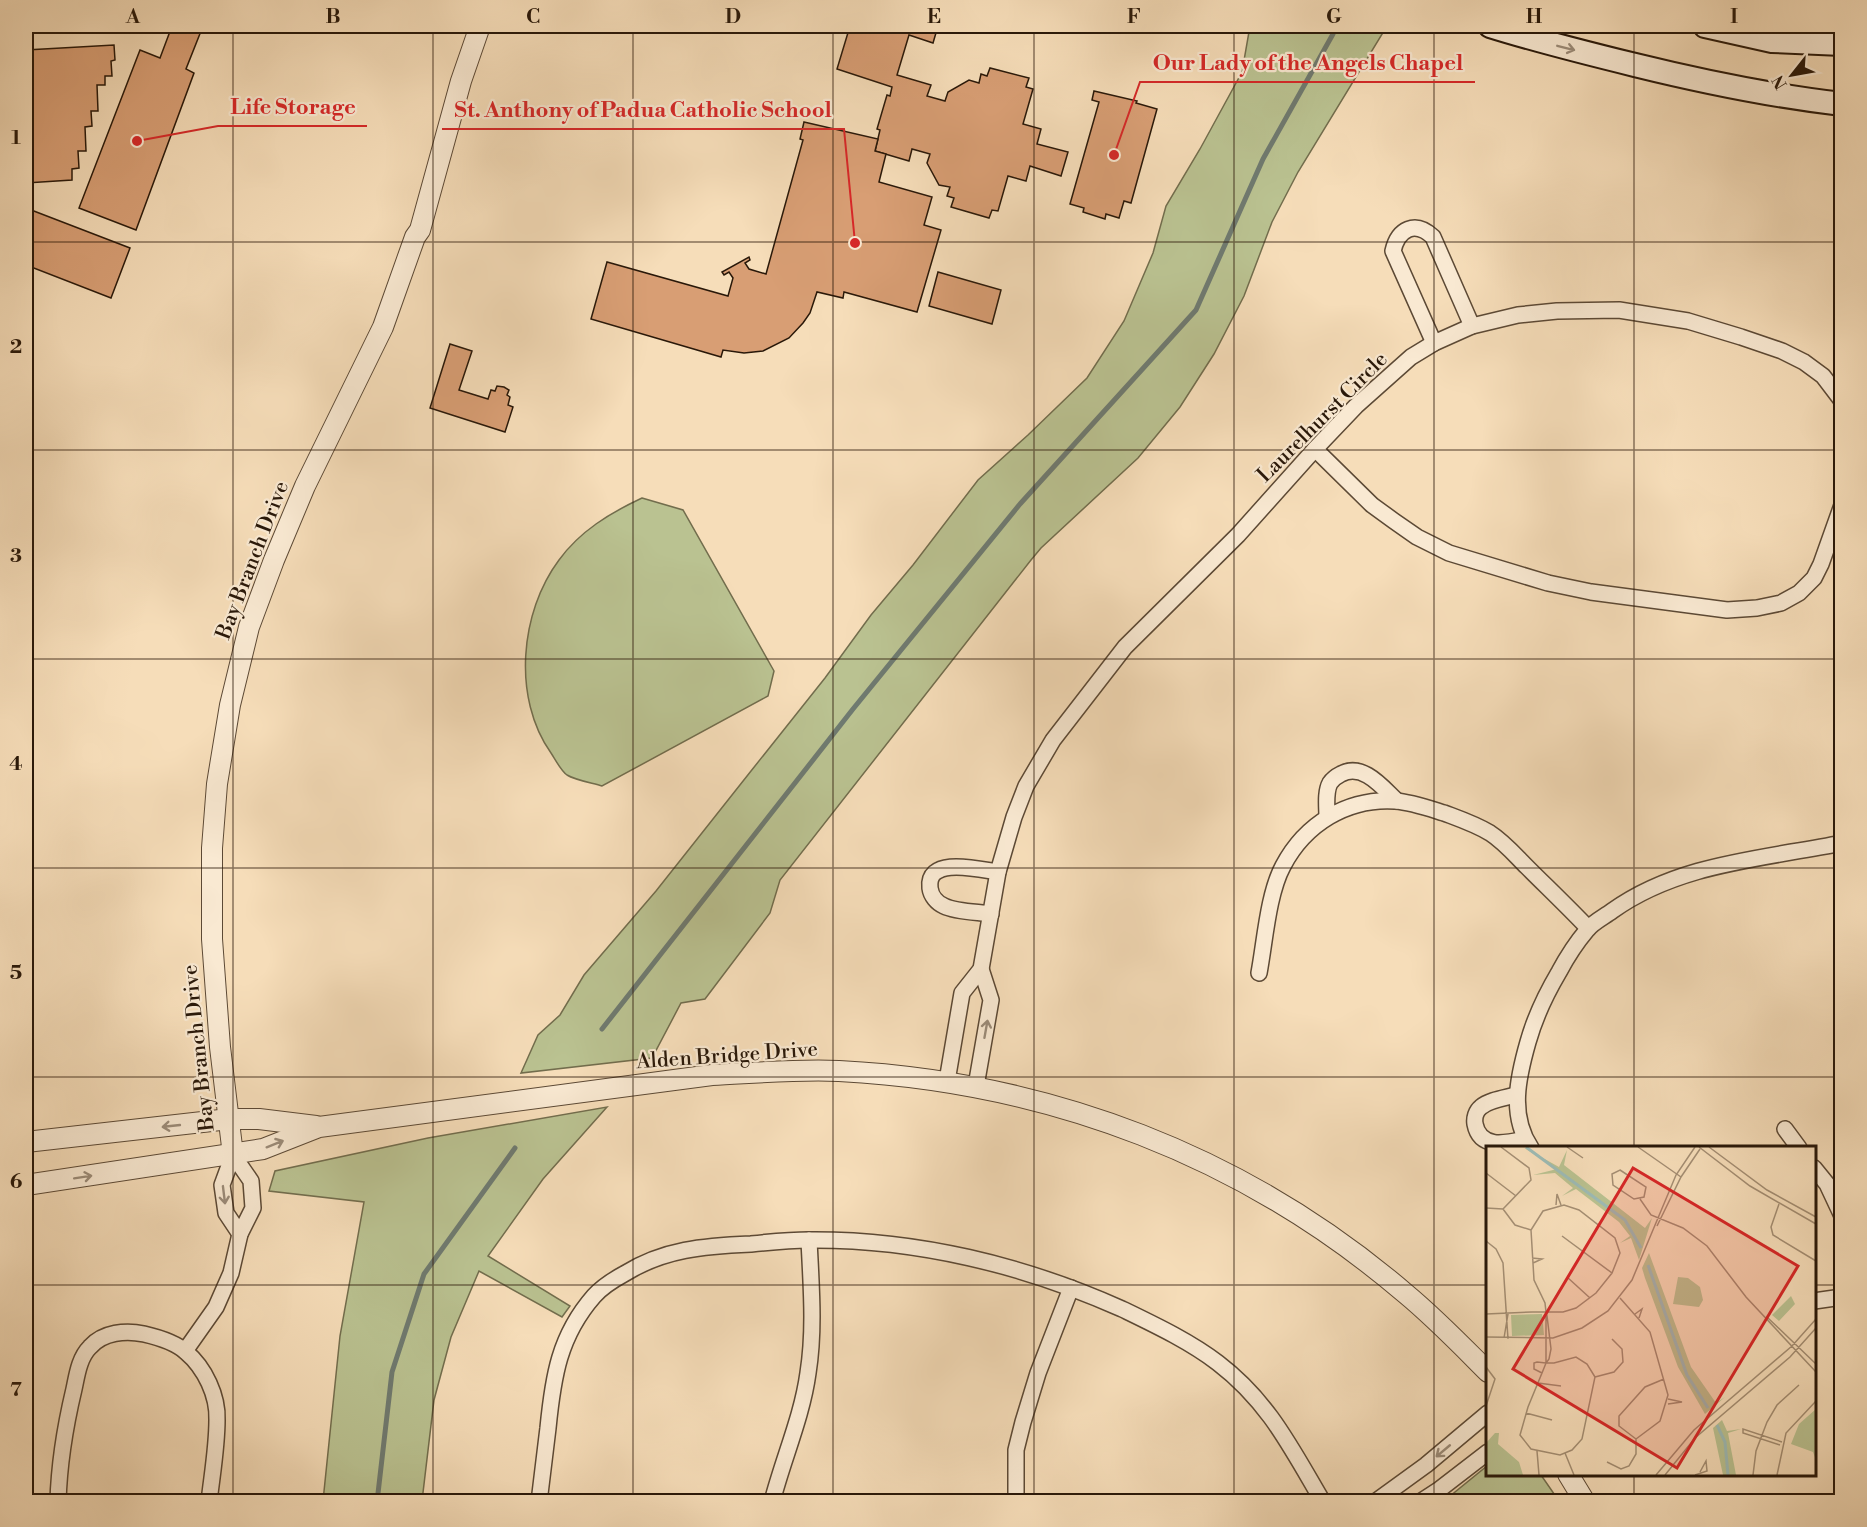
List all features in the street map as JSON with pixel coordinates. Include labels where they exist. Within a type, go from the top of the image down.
[{"type":"main road","points":[[1490,26],[1539,42],[1698,80],[1793,99],[1842,104]]},
{"type":"main road","points":[[1705,26],[1772,41],[1842,44]]},
{"type":"street","name":"Bay Branch Drive","points":[[461,81],[469,26]]},
{"type":"street","name":"Bay Branch Drive","points":[[233,1155],[214,986],[212,894],[212,848],[217,783],[230,705],[249,627],[274,560],[305,486],[383,327],[415,237],[420,230],[461,81],[480,26]]},
{"type":"street","points":[[1434,343],[1393,251],[1396,239],[1402,232],[1414,227],[1424,229],[1433,237],[1472,326]]},
{"type":"street","name":"Laurelhurst Circle","points":[[947,1082],[962,993],[981,969],[998,872],[1014,817],[1026,786],[1053,740],[1125,647],[1238,535],[1315,449],[1392,372],[1411,357],[1434,343],[1472,326],[1518,315],[1557,311],[1619,310],[1688,321],[1782,351],[1804,362],[1823,376],[1840,396]]},
{"type":"street","points":[[1315,449],[1372,504],[1418,537],[1449,553],[1548,583],[1591,592],[1727,610],[1757,608],[1781,603],[1799,593],[1814,578],[1821,564],[1842,505]]},
{"type":"street","points":[[1327,817],[1330,783],[1348,771],[1356,771],[1373,779],[1397,801]]},
{"type":"street","points":[[1259,973],[1273,892],[1283,866],[1316,824],[1327,817],[1365,803],[1397,801],[1427,808],[1470,822],[1490,833],[1507,846],[1588,928]]},
{"type":"street","points":[[1516,1095],[1479,1107],[1474,1123],[1478,1132],[1487,1141],[1499,1144],[1528,1143],[1518,1118],[1516,1095],[1521,1065],[1544,997],[1571,950],[1588,928],[1622,904],[1672,879],[1701,870],[1842,843]]},
{"type":"street","points":[[991,914],[943,906],[932,895],[930,884],[935,874],[950,866],[998,872]]},
{"type":"street","name":"Laurelhurst Circle","points":[[975,1086],[991,1000],[981,969]]},
{"type":"street","name":"Alden Bridge Drive","points":[[26,1185],[233,1155],[263,1149],[319,1127],[712,1075],[773,1071],[837,1071],[898,1075],[975,1086],[1082,1113],[1141,1134],[1253,1187],[1315,1225],[1406,1293],[1486,1370]]},
{"type":"street","name":"Alden Bridge Drive","points":[[26,1142],[229,1119],[259,1119],[319,1127]]},
{"type":"street","points":[[1785,1130],[1797,1146]]},
{"type":"street","points":[[233,1155],[222,1185],[226,1213],[240,1234]]},
{"type":"street","points":[[185,1351],[216,1307],[231,1273],[240,1234],[253,1208],[251,1181],[233,1155]]},
{"type":"street","points":[[1816,1169],[1827,1184],[1842,1216]]},
{"type":"street","points":[[772,1502],[802,1403],[809,1367],[812,1321],[809,1240]]},
{"type":"street","points":[[539,1502],[552,1385],[557,1361],[566,1338],[579,1315],[596,1294],[614,1279],[664,1254],[712,1246],[809,1240],[882,1245],[956,1255],[1008,1267],[1071,1288],[1152,1323],[1190,1344],[1219,1364],[1257,1398],[1271,1415],[1323,1502]]},
{"type":"street","points":[[1016,1502],[1016,1450],[1023,1422],[1038,1373],[1071,1288]]},
{"type":"street","points":[[1816,1301],[1842,1297]]},
{"type":"street","points":[[58,1502],[59,1467],[65,1429],[80,1364],[90,1347],[111,1334],[133,1331],[154,1336],[185,1351],[201,1369],[214,1394],[218,1419],[209,1502]]},
{"type":"street","points":[[1375,1502],[1426,1465],[1486,1415]]},
{"type":"street","points":[[1420,1502],[1486,1454]]},
{"type":"street","points":[[1569,1476],[1585,1502]]},
{"type":"green space","points":[[1250,26],[1387,26],[1298,172],[1272,222],[1244,296],[1214,354],[1180,407],[1138,458],[1031,560],[780,880],[770,913],[705,999],[681,1003],[652,1058],[521,1073],[538,1035],[560,1015],[584,975],[656,891],[978,480],[1087,378],[1124,321],[1153,253],[1166,206],[1242,72]]},
{"type":"green space","points":[[642,498],[683,510],[774,671],[768,696],[602,786],[567,775],[556,762],[539,731],[530,707],[526,681],[529,629],[546,581],[567,550],[596,524]]},
{"type":"green space","points":[[607,1107],[543,1179],[488,1256],[570,1306],[562,1317],[479,1271],[451,1337],[434,1400],[422,1501],[323,1501],[340,1336],[364,1202],[269,1191],[275,1171],[428,1138]]},
{"type":"green space","points":[[1486,1467],[1486,1476],[1542,1476],[1559,1501],[1444,1501]]},
{"type":"building","points":[[172,26],[203,26],[186,69],[194,73],[136,230],[79,208],[140,50],[160,58]]},
{"type":"building","points":[[850,26],[938,26],[933,43],[909,35],[897,75],[931,85],[927,96],[945,101],[948,92],[969,80],[979,83],[981,74],[987,76],[990,68],[1029,78],[1026,87],[1033,89],[1023,124],[1041,129],[1037,144],[1068,152],[1061,176],[1030,166],[1026,181],[1008,176],[998,211],[992,210],[989,218],[951,207],[954,198],[947,196],[950,187],[939,185],[927,163],[930,154],[912,149],[909,161],[875,151],[880,130],[877,129],[887,95],[890,96],[892,87],[837,69]]},
{"type":"building","points":[[114,45],[115,60],[111,61],[112,76],[105,76],[105,85],[97,85],[98,111],[91,111],[92,126],[85,127],[86,151],[78,151],[79,168],[72,169],[72,180],[26,183],[26,50]]},
{"type":"building","points":[[1094,91],[1137,101],[1136,103],[1157,109],[1131,203],[1124,201],[1119,218],[1106,214],[1105,219],[1083,212],[1084,208],[1070,204],[1099,102],[1092,100]]},
{"type":"building","points":[[804,122],[878,139],[875,151],[886,154],[879,182],[932,197],[924,225],[941,230],[917,312],[844,292],[843,298],[817,292],[810,313],[789,338],[763,351],[744,353],[723,350],[721,357],[591,319],[607,262],[728,296],[733,278],[729,272],[724,275],[722,272],[749,257],[750,260],[745,263],[749,269],[766,274],[803,140],[800,139]]},
{"type":"building","points":[[26,208],[130,248],[111,298],[26,265]]},
{"type":"building","points":[[938,272],[1001,290],[992,324],[929,306]]},
{"type":"building","points":[[450,344],[472,351],[459,390],[488,399],[491,390],[495,391],[497,386],[509,390],[508,405],[513,407],[505,432],[430,408]]},
{"type":"waterway","points":[[602,1029],[853,709],[1020,504],[1196,310],[1263,159],[1333,34]]},
{"type":"waterway","points":[[377,1502],[392,1372],[424,1274],[515,1148]]},
{"type":"place","name":"Life Storage","points":[[137,141]]},
{"type":"place","name":"Our Lady of the Angels Chapel","points":[[1114,155]]},
{"type":"place","name":"St. Anthony of Padua Catholic School","points":[[855,243]]}]
